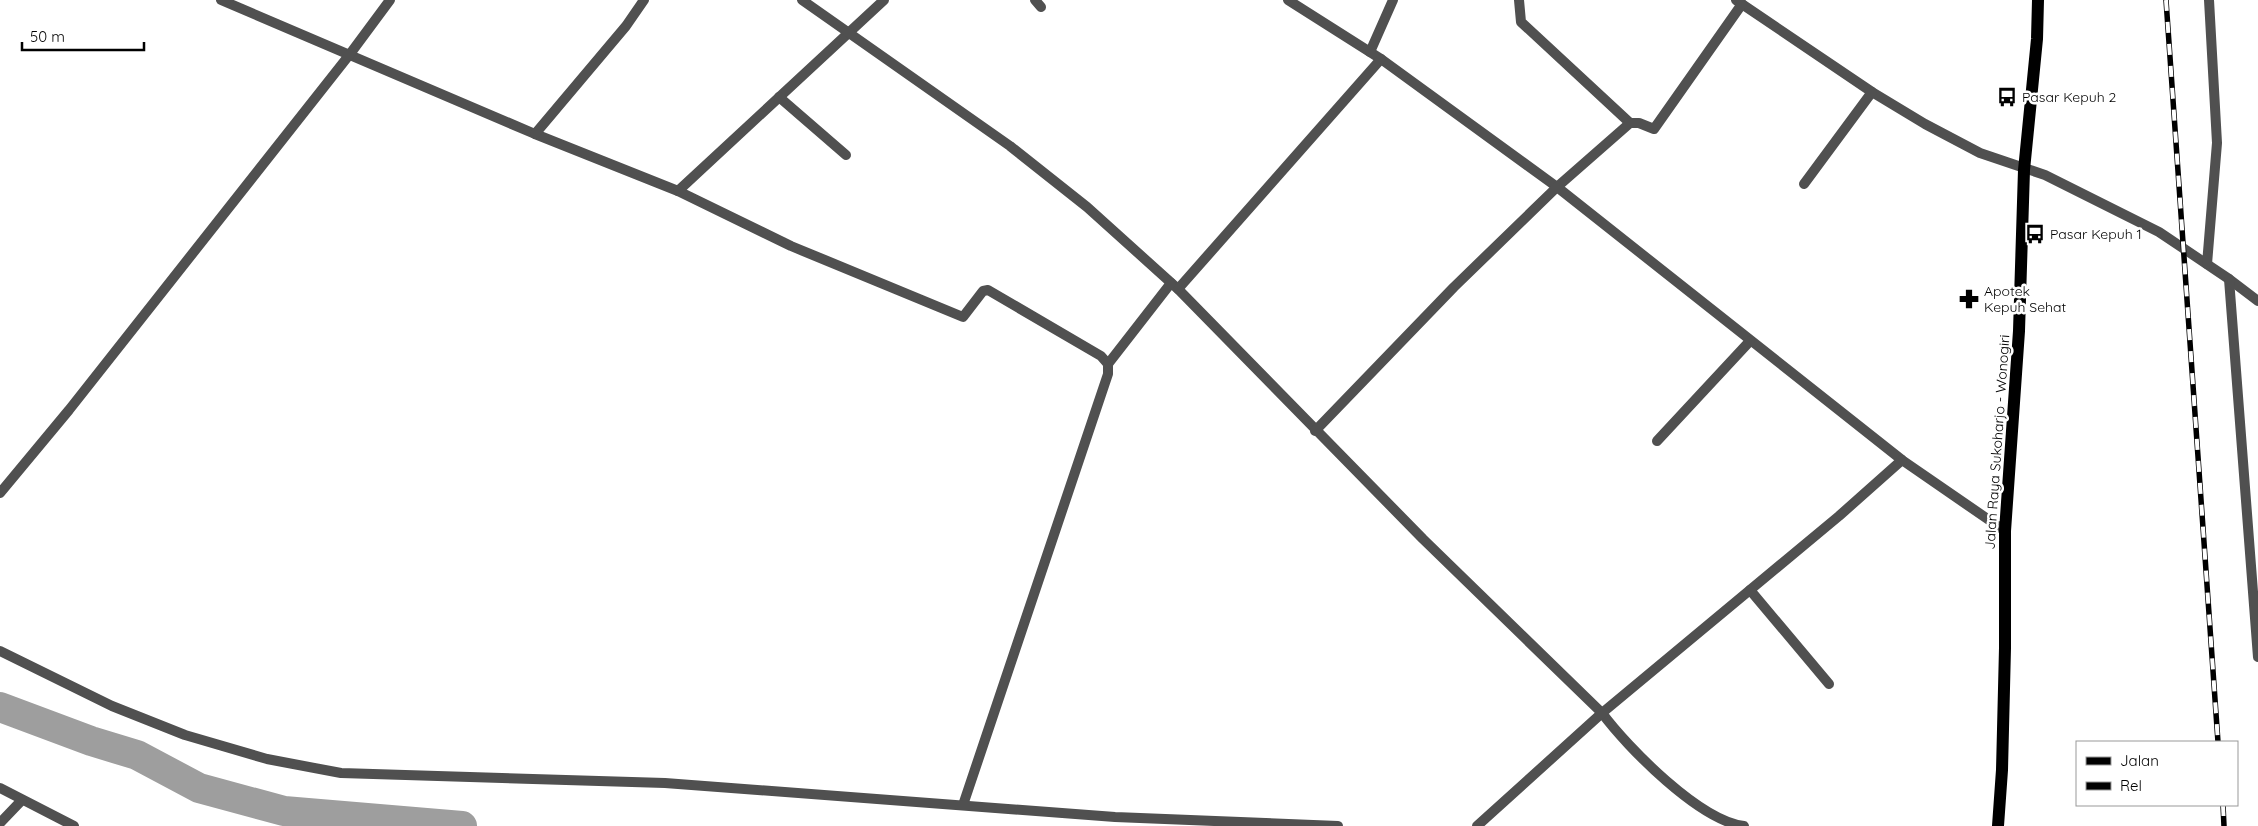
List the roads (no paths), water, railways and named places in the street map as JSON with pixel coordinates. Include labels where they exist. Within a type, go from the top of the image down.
[{"type":"main road","name":"Jalan Raya Sukoharjo - Wonogiri","points":[[1998,826],[2005,658],[2005,531],[2019,331],[2024,170],[2037,39],[2038,0]]},
{"type":"street","points":[[221,0],[535,134],[678,191],[791,246],[963,317],[983,291],[988,290],[1101,356],[1108,364]]},
{"type":"street","points":[[0,493],[69,410],[350,54],[390,0]]},
{"type":"street","points":[[535,134],[642,3],[631,0]]},
{"type":"street","points":[[802,0],[1010,146],[1087,207],[1174,286],[1315,431],[1602,713],[1619,735],[1678,792],[1712,813],[1744,826]]},
{"type":"street","points":[[678,191],[884,0]]},
{"type":"street","points":[[1288,0],[1381,59],[1557,187],[1902,460],[2005,531]]},
{"type":"street","points":[[1370,52],[1393,0]]},
{"type":"street","points":[[1519,0],[1521,22],[1630,123]]},
{"type":"street","points":[[2207,264],[2217,144],[2208,0]]},
{"type":"street","points":[[1315,431],[1454,287],[1557,187],[1630,123],[1639,123],[1651,129],[1657,126],[1739,2],[1872,92],[1955,141],[2024,170],[2045,175],[2158,232],[2229,278],[2258,301]]},
{"type":"street","points":[[963,805],[1108,374],[1108,364],[1174,286],[1381,59]]},
{"type":"street","points":[[1804,184],[1872,92]]},
{"type":"street","points":[[779,97],[846,155]]},
{"type":"street","points":[[2229,278],[2258,657]]},
{"type":"street","points":[[1657,441],[1750,341]]},
{"type":"street","points":[[1477,826],[1602,713],[1902,460]]},
{"type":"street","points":[[1750,590],[1829,684]]},
{"type":"street","points":[[0,651],[112,706],[185,735],[267,760],[341,773],[665,783],[775,793],[1115,817],[1338,826]]},
{"type":"street","points":[[0,788],[74,826]]},
{"type":"street","points":[[0,824],[22,800]]},
{"type":"waterway","points":[[0,707],[91,741],[137,755],[199,788],[284,811],[462,826]]},
{"type":"railway","points":[[2166,0],[2218,741]]},
{"type":"railway","points":[[2223,806],[2224,826]]},
{"type":"place","name":"Pasar Kepuh 2","points":[[2007,97]]},
{"type":"place","name":"Pasar Kepuh 1","points":[[2035,234]]},
{"type":"place","name":"Apotek Kepuh Sehat","points":[[1969,299]]}]
